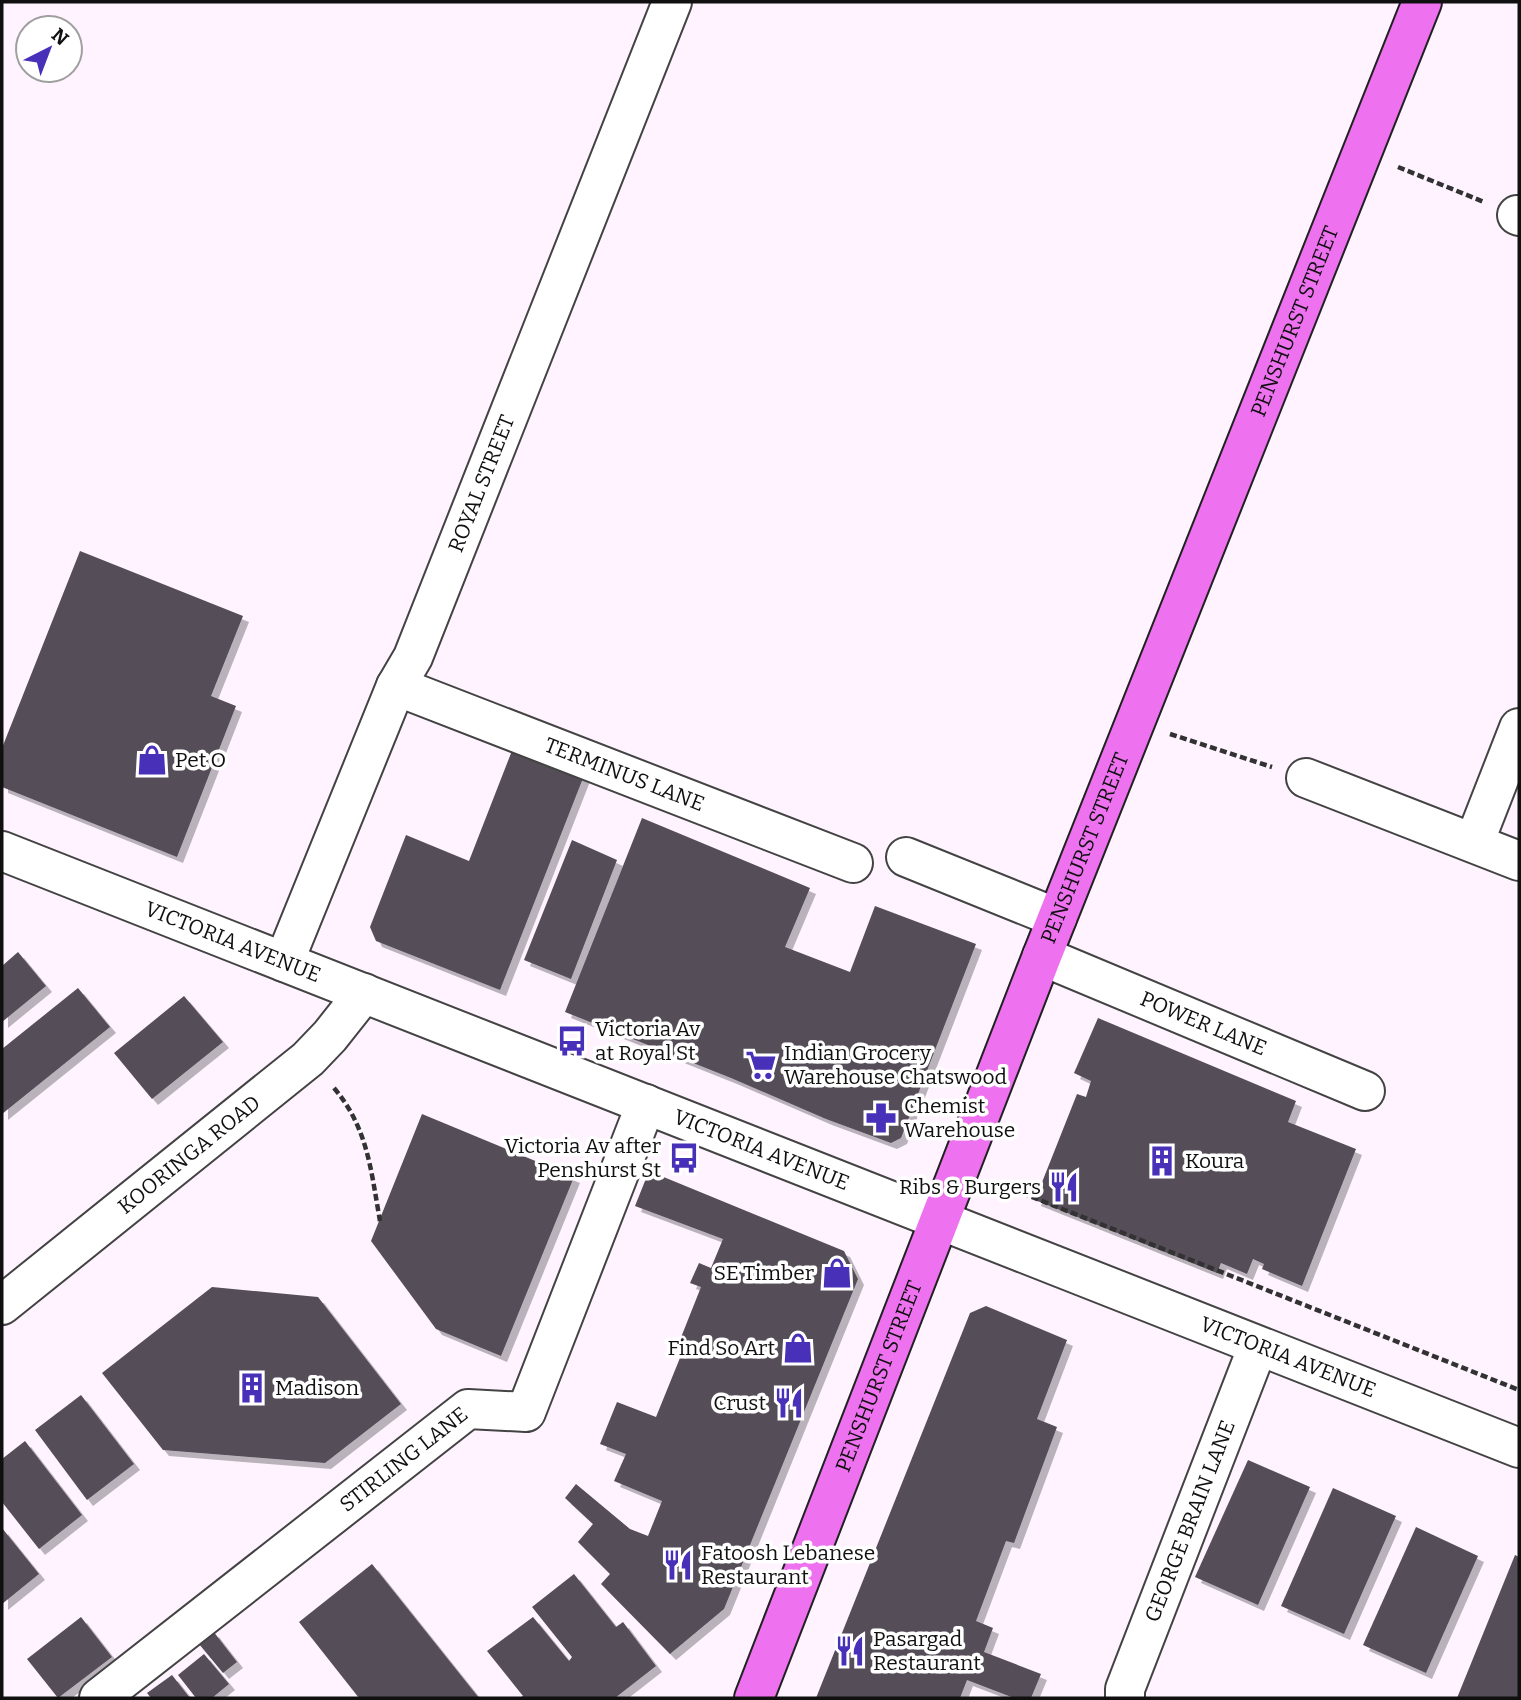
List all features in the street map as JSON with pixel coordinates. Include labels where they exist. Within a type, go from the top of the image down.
[{"type":"main road","name":"PENSHURST STREET","points":[[754,1698],[1042,956],[1422,2]]},
{"type":"street","name":"ROYAL STREET","points":[[284,962],[396,686],[413,657],[672,2]]},
{"type":"street","name":"TERMINUS LANE","points":[[396,686],[853,863]]},
{"type":"street","points":[[1474,843],[1519,728]]},
{"type":"street","points":[[1306,778],[1519,861]]},
{"type":"street","name":"VICTORIA AVENUE","points":[[2,850],[1519,1448]]},
{"type":"street","points":[[906,857],[1057,918]]},
{"type":"street","name":"POWER LANE","points":[[1042,956],[1365,1091]]},
{"type":"street","name":"KOORINGA ROAD","points":[[2,1305],[308,1059],[364,993]]},
{"type":"street","name":"STIRLING LANE","points":[[99,1698],[468,1409],[526,1412],[646,1104]]},
{"type":"street","name":"GEORGE BRAIN LANE","points":[[1125,1698],[1125,1689],[1258,1346]]},
{"type":"path","points":[[1362,152],[1518,216]]},
{"type":"path","points":[[1136,722],[1306,778]]},
{"type":"path","points":[[308,1059],[350,1107],[366,1142],[380,1221]]},
{"type":"path","points":[[1022,1193],[1519,1390]]},
{"type":"building","points":[[80,551],[243,616],[211,696],[236,706],[177,857],[2,787],[2,748]]},
{"type":"building","points":[[515,743],[585,773],[500,990],[376,941],[370,927],[406,835],[469,861]]},
{"type":"building","points":[[642,818],[810,888],[785,947],[850,972],[875,906],[976,944],[901,1138],[891,1143],[826,1119],[565,1012]]},
{"type":"building","points":[[572,840],[617,860],[571,979],[524,960]]},
{"type":"building","points":[[18,952],[46,986],[2,1022],[2,966]]},
{"type":"building","points":[[78,988],[110,1027],[2,1114],[2,1049]]},
{"type":"building","points":[[184,996],[223,1042],[152,1099],[114,1053]]},
{"type":"building","name":"Koura","points":[[1098,1018],[1296,1101],[1288,1122],[1356,1149],[1302,1286],[1262,1269],[1264,1264],[1253,1259],[1247,1274],[1221,1263],[1217,1273],[1035,1200],[1077,1094],[1086,1097],[1091,1081],[1074,1073]]},
{"type":"building","points":[[422,1114],[574,1177],[501,1356],[436,1329],[371,1241]]},
{"type":"building","points":[[649,1171],[844,1251],[858,1279],[724,1609],[670,1654],[601,1584],[610,1574],[578,1542],[593,1524],[565,1498],[576,1484],[630,1529],[648,1536],[662,1501],[614,1481],[626,1454],[600,1444],[617,1402],[656,1417],[684,1348],[678,1345],[701,1287],[690,1283],[699,1263],[711,1268],[723,1239],[635,1206]]},
{"type":"building","name":"Madison","points":[[212,1287],[318,1297],[401,1404],[325,1463],[163,1450],[102,1373]]},
{"type":"building","points":[[986,1306],[1067,1340],[1037,1419],[1057,1427],[1014,1543],[1006,1541],[976,1621],[993,1628],[984,1652],[1041,1674],[1031,1698],[1014,1698],[967,1680],[960,1698],[816,1698],[970,1313]]},
{"type":"building","points":[[81,1395],[134,1464],[87,1500],[35,1430]]},
{"type":"building","points":[[25,1441],[82,1515],[39,1549],[2,1502],[2,1459]]},
{"type":"building","points":[[1248,1460],[1310,1487],[1258,1605],[1195,1577]]},
{"type":"building","points":[[1333,1488],[1396,1516],[1344,1634],[1281,1606]]},
{"type":"building","points":[[1416,1527],[1478,1556],[1426,1673],[1363,1645]]},
{"type":"building","points":[[2,1528],[39,1574],[2,1604]]},
{"type":"building","points":[[1515,1555],[1519,1557],[1519,1698],[1457,1698]]},
{"type":"building","points":[[372,1564],[479,1698],[359,1698],[299,1622]]},
{"type":"building","points":[[574,1574],[616,1627],[623,1622],[656,1666],[615,1698],[520,1698],[523,1696],[487,1651],[533,1617],[569,1661],[572,1657],[532,1607]]},
{"type":"building","points":[[81,1617],[112,1657],[58,1698],[27,1659]]},
{"type":"building","points":[[213,1631],[237,1662],[223,1673],[199,1644]]},
{"type":"building","points":[[204,1654],[229,1684],[212,1698],[196,1698],[178,1675]]},
{"type":"building","points":[[172,1675],[190,1698],[151,1698],[147,1693]]},
{"type":"place","name":"Pet O","points":[[152,760]]},
{"type":"place","name":"Victoria Av at Royal St","points":[[572,1041]]},
{"type":"place","name":"Indian Grocery Warehouse Chatswood","points":[[761,1065]]},
{"type":"place","name":"Chemist Warehouse","points":[[881,1118]]},
{"type":"place","name":"Victoria Av after Penshurst St","points":[[684,1158]]},
{"type":"place","name":"Koura","points":[[1162,1161]]},
{"type":"place","name":"Ribs & Burgers","points":[[1064,1187]]},
{"type":"place","name":"SE Timber","points":[[837,1273]]},
{"type":"place","name":"Find So Art","points":[[798,1348]]},
{"type":"place","name":"Madison","points":[[252,1388]]},
{"type":"place","name":"Crust","points":[[789,1403]]},
{"type":"place","name":"Fatoosh Lebanese Restaurant","points":[[678,1565]]},
{"type":"place","name":"Pasargad Restaurant","points":[[850,1651]]}]
